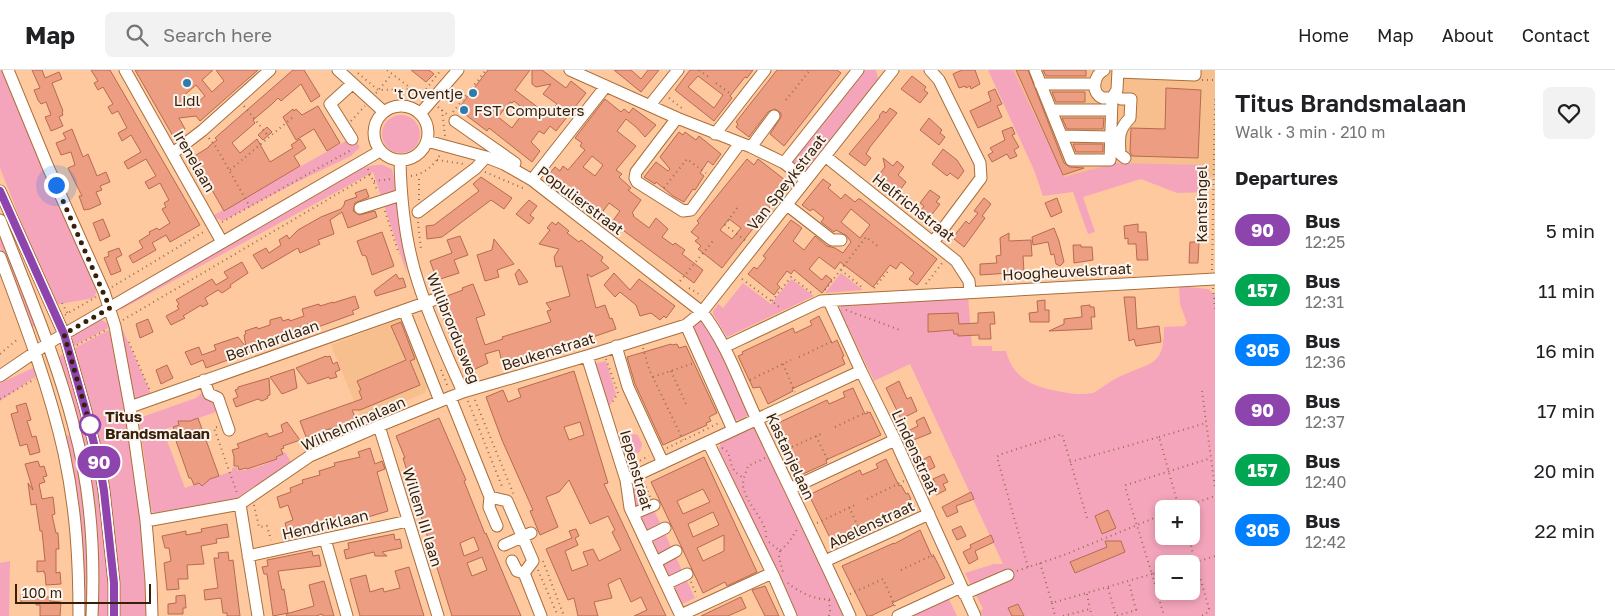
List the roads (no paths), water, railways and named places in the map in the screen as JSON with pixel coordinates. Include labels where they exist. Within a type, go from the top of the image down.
[{"type":"street","points":[[8,70],[48,167],[104,292],[115,326],[130,407],[146,521],[152,616]]},
{"type":"street","name":"Irenelaan","points":[[125,70],[222,242]]},
{"type":"street","points":[[173,153],[203,130],[270,70]]},
{"type":"street","points":[[338,70],[384,112]]},
{"type":"street","points":[[420,114],[458,70]]},
{"type":"street","points":[[571,70],[677,118],[784,163],[806,180]]},
{"type":"street","points":[[650,105],[678,70]]},
{"type":"street","points":[[715,134],[765,70]]},
{"type":"street","name":"Van Speykstraat","points":[[784,163],[858,70]]},
{"type":"street","points":[[930,70],[939,80],[980,163],[981,178],[934,241]]},
{"type":"street","points":[[1035,70],[1071,160],[1110,160],[1113,101],[1117,90],[1118,71],[1195,75],[1195,70]]},
{"type":"street","points":[[1104,70],[1095,77],[1095,84],[1098,94],[1103,98],[1113,101]]},
{"type":"street","name":"Van Speykstraat","points":[[702,312],[825,156],[888,72]]},
{"type":"street","points":[[352,84],[330,104],[352,139]]},
{"type":"street","points":[[1040,84],[1095,84]]},
{"type":"street","points":[[529,185],[606,86]]},
{"type":"street","points":[[1051,110],[1113,101],[1121,98],[1131,99],[1130,118],[1121,127],[1119,141],[1120,154],[1125,158]]},
{"type":"street","points":[[399,106],[414,109],[420,114],[428,126],[427,141],[424,149],[410,159],[400,161],[386,157],[375,144],[373,135],[374,126],[378,118],[384,112],[399,106]]},
{"type":"street","points":[[677,118],[636,172],[635,178],[637,182],[658,196],[683,212],[688,212],[714,179],[774,116]]},
{"type":"street","points":[[450,120],[515,163],[511,168]]},
{"type":"street","points":[[457,149],[472,133]]},
{"type":"street","points":[[1062,136],[1110,137]]},
{"type":"street","name":"Populierstraat","points":[[427,141],[486,157],[511,168],[529,185],[674,289],[702,312]]},
{"type":"street","points":[[0,376],[47,344],[380,151]]},
{"type":"street","name":"Helfrichstraat","points":[[825,156],[949,254],[962,268],[969,281],[970,292]]},
{"type":"street","points":[[418,212],[476,168],[486,157]]},
{"type":"street","name":"Willibrordusweg","points":[[400,161],[400,178],[409,251],[448,344],[463,392]]},
{"type":"street","points":[[0,191],[64,334],[100,467],[114,583],[114,616]]},
{"type":"street","points":[[360,208],[402,195]]},
{"type":"street","points":[[787,204],[832,240],[841,240]]},
{"type":"street","points":[[0,220],[47,344],[75,430],[89,503],[94,565],[92,616]]},
{"type":"street","points":[[0,257],[55,416],[64,454],[73,505],[78,554],[80,616]]},
{"type":"street","name":"Hoogheuvelstraat","points":[[724,347],[789,316],[827,302],[1214,279]]},
{"type":"street","name":"Bernhardlaan","points":[[130,407],[430,301]]},
{"type":"street","name":"Lindenstraat","points":[[827,302],[845,335],[895,440],[975,616]]},
{"type":"street","name":"Willibrordusweg","points":[[404,310],[490,497],[489,507],[497,526]]},
{"type":"street","name":"Beukenstraat","points":[[463,392],[686,325],[702,312]]},
{"type":"street","name":"Kastanjelaan","points":[[702,312],[712,325],[724,347],[756,419],[850,616]]},
{"type":"street","points":[[686,325],[731,425]]},
{"type":"street","name":"Iepenstraat","points":[[616,346],[628,387],[663,463]]},
{"type":"street","name":"Iepenstraat","points":[[587,356],[626,480],[630,508],[644,542],[666,584],[671,602],[681,615]]},
{"type":"street","points":[[626,480],[708,442],[731,425],[756,419],[861,371]]},
{"type":"street","points":[[204,380],[209,394],[218,398],[228,427]]},
{"type":"street","name":"Wilhelminalaan","points":[[146,521],[240,504],[310,456],[463,392]]},
{"type":"street","name":"Willem III laan","points":[[379,426],[438,616]]},
{"type":"street","points":[[790,489],[895,440]]},
{"type":"street","points":[[708,442],[778,573],[791,616]]},
{"type":"street","points":[[490,497],[508,501],[527,535],[533,561],[524,573]]},
{"type":"street","points":[[240,504],[258,616]]},
{"type":"street","points":[[633,514],[654,505]]},
{"type":"street","name":"Abelenstraat","points":[[825,561],[929,514]]},
{"type":"street","name":"Hendriklaan","points":[[248,556],[408,521]]},
{"type":"street","points":[[644,542],[665,528]]},
{"type":"street","points":[[504,545],[527,535]]},
{"type":"street","points":[[325,539],[347,616]]},
{"type":"street","points":[[656,562],[676,552]]},
{"type":"street","points":[[512,560],[517,571],[524,573]]},
{"type":"street","points":[[524,573],[541,616]]},
{"type":"street","points":[[681,615],[778,573]]},
{"type":"street","points":[[666,584],[687,574]]},
{"type":"street","points":[[899,616],[963,590],[1008,576]]},
{"type":"place","name":"Lidl","points":[[187,83]]},
{"type":"place","name":"'t Oventje","points":[[473,93]]},
{"type":"place","name":"FST Computers","points":[[464,110]]},
{"type":"place","name":"Titus Brandsmalaan","points":[[90,425]]}]
